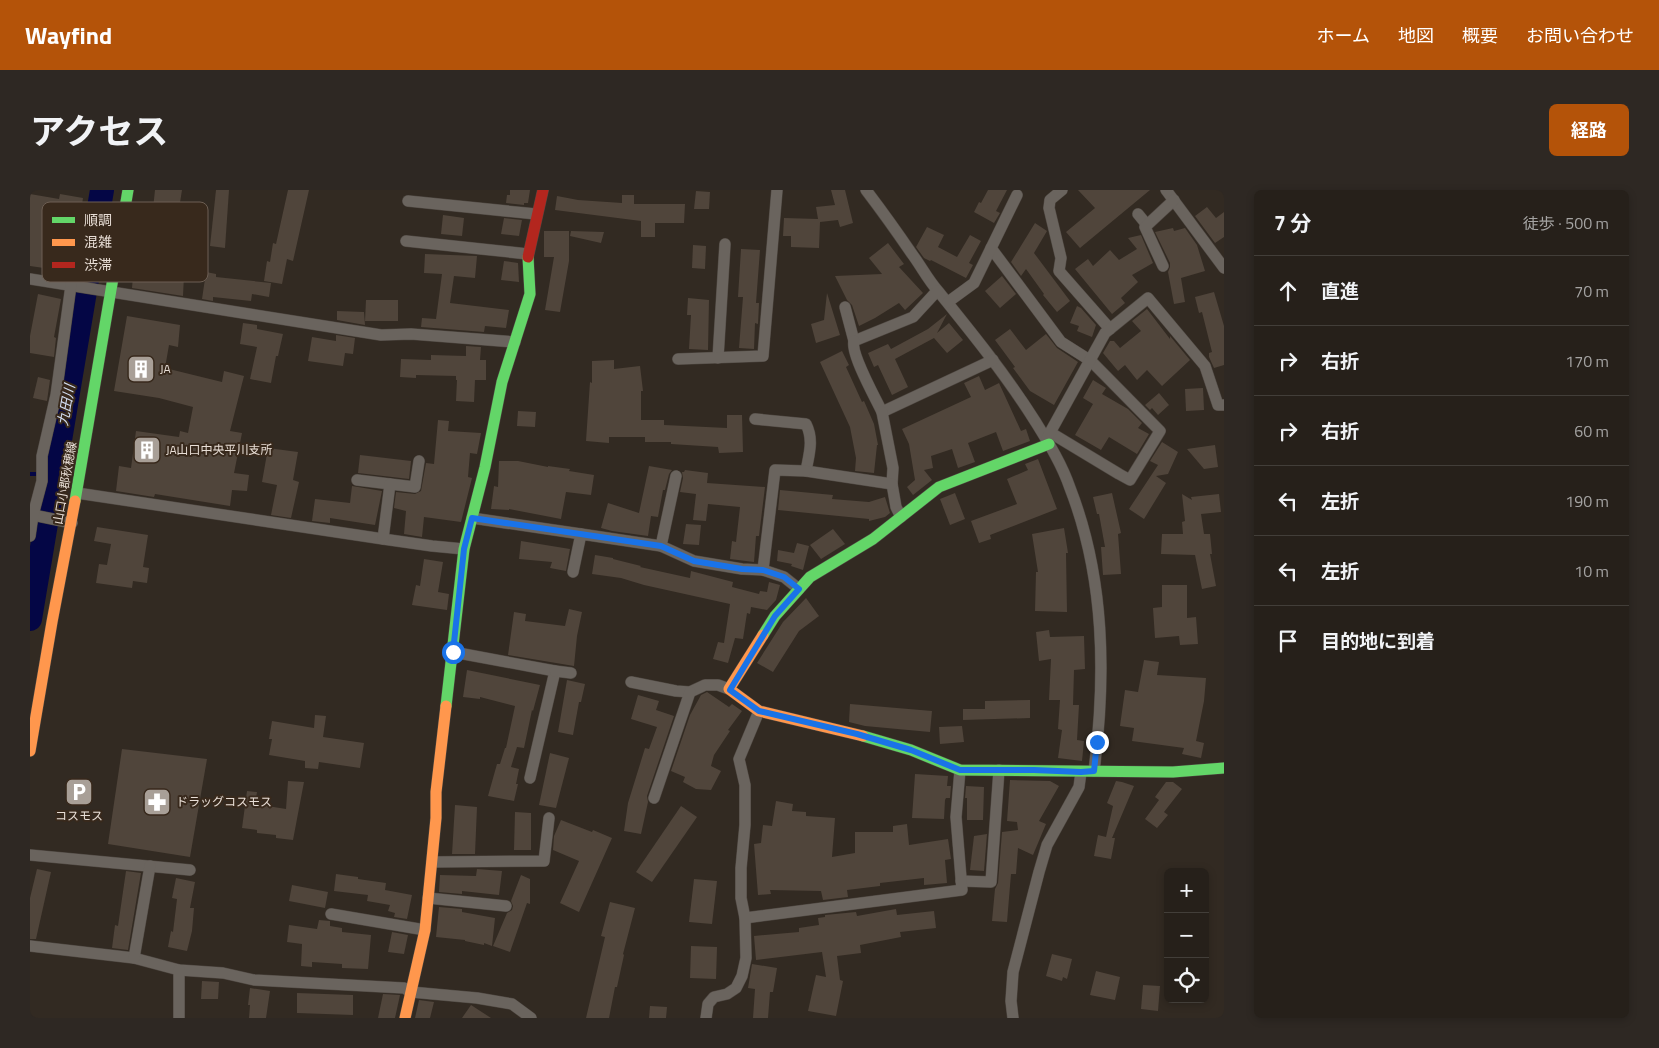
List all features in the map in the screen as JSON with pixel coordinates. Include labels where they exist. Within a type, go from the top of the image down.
[{"type":"street","points":[[405,1018],[425,930],[436,818],[436,792],[464,549],[485,466],[502,382],[530,294],[528,254],[542,190]]},
{"type":"street","points":[[678,359],[764,356],[777,190]]},
{"type":"street","points":[[866,190],[938,291],[993,360],[1049,439],[1070,487],[1085,532],[1099,608],[1101,681],[1094,771]]},
{"type":"street","points":[[1062,190],[1050,200],[1049,208],[1061,258],[1059,271],[1110,329]]},
{"type":"street","points":[[1166,190],[1224,268]]},
{"type":"street","points":[[948,302],[974,283],[1017,195]]},
{"type":"street","points":[[1163,266],[1145,226],[1174,200]]},
{"type":"street","points":[[408,201],[536,214]]},
{"type":"street","points":[[1138,214],[1147,225]]},
{"type":"street","points":[[406,241],[528,254]]},
{"type":"street","points":[[718,358],[725,244]]},
{"type":"street","points":[[991,248],[1061,342],[1091,361],[1160,431],[1130,480],[1049,439]]},
{"type":"street","points":[[49,282],[381,335],[411,334],[515,342]]},
{"type":"street","name":"山口小郡秋穂線","points":[[30,751],[52,622],[72,523],[112,282]]},
{"type":"street","points":[[30,536],[42,482],[40,468],[56,395],[74,286]]},
{"type":"street","points":[[854,341],[913,317],[938,291]]},
{"type":"street","points":[[730,690],[775,616],[810,577],[873,539],[939,487],[1049,439],[1105,333],[1148,298],[1206,366],[1218,406],[1224,405]]},
{"type":"street","points":[[845,307],[854,341],[852,347],[882,412],[893,468],[892,484],[896,507],[901,517]]},
{"type":"street","points":[[882,412],[993,360]]},
{"type":"street","points":[[755,418],[806,424],[811,446],[806,471]]},
{"type":"street","points":[[357,480],[415,487],[419,461]]},
{"type":"street","points":[[763,570],[776,470],[806,471],[892,484]]},
{"type":"street","points":[[661,546],[676,476]]},
{"type":"street","points":[[383,539],[390,484]]},
{"type":"street","points":[[77,493],[383,539],[464,549]]},
{"type":"street","points":[[35,516],[72,523]]},
{"type":"street","points":[[472,518],[661,546],[694,561],[742,569],[763,570],[784,577],[799,589]]},
{"type":"street","points":[[573,572],[581,534]]},
{"type":"street","points":[[453,652],[572,673]]},
{"type":"street","points":[[530,778],[554,671]]},
{"type":"street","points":[[631,682],[690,692],[705,685],[718,685],[730,690],[759,711],[857,734],[911,750],[960,770],[1173,772],[1224,768]]},
{"type":"street","points":[[654,798],[690,692]]},
{"type":"street","points":[[706,1018],[708,1004],[714,997],[727,994],[736,988],[742,976],[746,958],[745,918],[741,898],[745,785],[739,759],[759,711]]},
{"type":"street","points":[[745,918],[962,890],[956,817],[960,770]]},
{"type":"street","points":[[961,881],[991,882],[999,770]]},
{"type":"street","points":[[1013,1018],[1011,1001],[1013,972],[1039,872],[1047,845],[1079,787],[1081,772]]},
{"type":"street","points":[[432,862],[544,861],[549,818]]},
{"type":"street","points":[[30,855],[190,870]]},
{"type":"street","points":[[134,958],[150,866]]},
{"type":"street","points":[[428,898],[506,906]]},
{"type":"street","points":[[331,914],[425,930]]},
{"type":"street","points":[[30,946],[134,958],[179,970],[223,973],[254,980],[404,988],[411,992],[478,998],[512,1004],[531,1018]]},
{"type":"street","points":[[179,970],[179,1018]]},
{"type":"building","points":[[155,190],[182,190],[180,202],[154,202]]},
{"type":"building","points":[[216,190],[229,190],[225,248],[210,246]]},
{"type":"building","points":[[288,190],[309,190],[293,261],[287,259],[282,284],[264,281],[267,261],[270,262],[273,243],[276,244]]},
{"type":"building","points":[[510,190],[530,190],[528,203],[524,203],[524,205],[506,203]]},
{"type":"building","points":[[831,190],[845,190],[853,223],[840,227],[838,220],[820,222],[819,248],[791,247],[791,236],[783,236],[784,218],[818,219],[816,207],[835,205]]},
{"type":"building","points":[[988,190],[1007,190],[996,211],[1000,213],[994,223],[974,212]]},
{"type":"building","points":[[1078,190],[1150,190],[1080,248],[1066,232],[1095,208]]},
{"type":"building","points":[[696,191],[710,192],[709,209],[694,209]]},
{"type":"building","points":[[30,194],[59,199],[60,194],[83,198],[82,202],[42,202],[42,268],[30,266]]},
{"type":"building","points":[[622,195],[634,195],[634,204],[685,204],[684,223],[655,223],[655,237],[641,237],[641,221],[555,210],[557,196],[578,200],[622,203]]},
{"type":"building","points":[[1207,207],[1216,218],[1224,212],[1224,237],[1215,243],[1195,216]]},
{"type":"building","points":[[443,215],[464,218],[462,236],[441,234]]},
{"type":"building","points":[[504,218],[522,220],[519,236],[501,234]]},
{"type":"building","points":[[1035,223],[1047,231],[1034,253],[1070,301],[1057,312],[1026,269],[1021,276],[1011,262]]},
{"type":"building","points":[[927,227],[944,235],[938,247],[957,257],[970,235],[981,241],[969,263],[973,265],[966,278],[924,258],[916,247]]},
{"type":"building","points":[[1173,228],[1174,231],[1185,228],[1197,245],[1205,271],[1181,278],[1185,302],[1174,304],[1168,272],[1170,263],[1155,232]]},
{"type":"building","points":[[544,231],[569,231],[569,261],[560,312],[545,310],[554,257],[544,257]]},
{"type":"building","points":[[571,231],[604,232],[601,243],[570,236]]},
{"type":"building","points":[[1141,235],[1153,263],[1132,275],[1138,282],[1121,298],[1125,303],[1112,314],[1075,269],[1088,259],[1093,266],[1110,250],[1119,260],[1137,249],[1128,238]]},
{"type":"building","points":[[888,243],[904,264],[899,267],[923,293],[905,310],[899,303],[859,326],[852,305],[847,300],[835,276],[882,274],[869,258]]},
{"type":"building","points":[[693,245],[706,246],[705,269],[692,268]]},
{"type":"building","points":[[741,249],[760,250],[756,303],[759,303],[758,324],[755,323],[754,349],[739,348],[743,297],[738,297]]},
{"type":"building","points":[[425,254],[477,256],[475,278],[454,276],[450,303],[509,310],[506,328],[485,326],[484,332],[421,327],[422,318],[436,319],[442,274],[424,273]]},
{"type":"building","points":[[504,261],[518,263],[519,282],[501,280]]},
{"type":"building","points":[[208,272],[216,274],[216,277],[271,283],[269,297],[252,294],[251,301],[213,297],[213,301],[202,299],[205,282],[208,282]]},
{"type":"building","points":[[1002,276],[1016,294],[1000,308],[985,291]]},
{"type":"building","points":[[132,282],[184,282],[183,296],[132,288]]},
{"type":"building","points":[[1214,292],[1224,326],[1224,365],[1214,368],[1209,357],[1209,353],[1212,352],[1202,312],[1199,313],[1195,297]]},
{"type":"building","points":[[827,293],[840,335],[816,343],[811,324],[824,320]]},
{"type":"building","points":[[38,294],[61,299],[54,337],[56,338],[54,357],[30,353],[30,336]]},
{"type":"building","points":[[688,298],[709,300],[708,350],[689,349],[691,315],[687,315]]},
{"type":"building","points":[[366,300],[398,300],[398,321],[365,321]]},
{"type":"building","points":[[1077,306],[1096,325],[1092,337],[1077,331],[1079,326],[1070,323]]},
{"type":"building","points":[[1147,309],[1170,339],[1170,336],[1190,360],[1162,386],[1147,370],[1137,380],[1125,365],[1118,371],[1103,353],[1110,341],[1114,341],[1120,348],[1141,331],[1132,321]]},
{"type":"building","points":[[337,311],[364,312],[365,325],[337,320]]},
{"type":"building","points":[[947,314],[937,333],[949,323],[963,340],[947,353],[934,338],[895,359],[908,387],[892,395],[878,365],[874,367],[868,353],[888,344],[891,349],[928,329]]},
{"type":"building","points":[[127,316],[180,325],[178,347],[169,345],[165,368],[222,382],[224,371],[244,376],[230,431],[242,433],[234,473],[249,475],[247,491],[232,490],[230,506],[155,494],[154,497],[116,491],[119,466],[131,468],[136,431],[179,437],[180,431],[188,433],[193,407],[159,398],[114,391]]},
{"type":"building","points":[[243,323],[257,325],[257,329],[283,334],[278,356],[276,356],[271,383],[250,379],[257,347],[240,344]]},
{"type":"building","points":[[1010,329],[1026,350],[1046,334],[1057,348],[1078,362],[1054,405],[1030,391],[995,340]]},
{"type":"building","points":[[336,335],[355,338],[353,354],[345,353],[343,366],[308,361],[312,337],[336,341]]},
{"type":"building","points":[[466,346],[481,347],[480,360],[486,360],[486,380],[475,380],[474,402],[456,401],[456,376],[416,375],[416,378],[400,377],[401,359],[431,360],[431,355],[466,356]]},
{"type":"building","points":[[842,351],[849,365],[846,367],[874,424],[878,445],[874,473],[855,471],[856,458],[850,427],[820,362]]},
{"type":"building","points":[[614,360],[614,369],[640,366],[643,391],[641,391],[641,420],[664,420],[664,425],[727,428],[727,415],[742,415],[743,452],[719,453],[718,447],[671,444],[671,442],[645,442],[645,437],[609,437],[609,443],[586,441],[590,382],[592,383],[592,361]]},
{"type":"building","points":[[979,376],[985,390],[999,383],[1021,431],[1026,429],[1030,441],[1003,451],[996,432],[968,443],[975,462],[958,468],[952,449],[931,456],[933,468],[924,470],[932,480],[913,495],[907,487],[915,480],[909,444],[902,429],[971,397],[964,383]]},
{"type":"building","points":[[38,377],[50,380],[47,401],[33,398]]},
{"type":"building","points":[[1093,380],[1106,388],[1102,394],[1128,409],[1142,423],[1138,428],[1149,434],[1137,454],[1109,437],[1101,450],[1075,435],[1093,404],[1083,398]]},
{"type":"building","points":[[1203,388],[1204,410],[1186,411],[1185,389]]},
{"type":"building","points":[[1159,393],[1169,405],[1158,415],[1152,408],[1150,410],[1145,405]]},
{"type":"building","points":[[518,411],[536,412],[535,427],[517,426]]},
{"type":"building","points":[[438,420],[449,421],[448,431],[481,433],[477,454],[470,453],[468,477],[472,478],[461,522],[424,517],[422,537],[404,534],[406,511],[394,508],[396,492],[415,494],[421,491],[426,463],[434,464]]},
{"type":"building","points":[[1162,442],[1178,452],[1168,474],[1156,476],[1166,483],[1144,519],[1129,509],[1158,465],[1150,461]]},
{"type":"building","points":[[1215,445],[1218,467],[1204,469],[1187,449]]},
{"type":"building","points":[[268,448],[298,452],[293,480],[299,482],[291,518],[271,515],[277,485],[262,482]]},
{"type":"building","points":[[360,455],[411,461],[409,479],[358,473]]},
{"type":"building","points":[[1038,459],[1057,509],[990,535],[991,539],[979,543],[971,521],[1017,504],[1007,479],[1028,470],[1025,464]]},
{"type":"building","points":[[499,461],[518,461],[570,469],[569,471],[594,475],[591,495],[566,492],[561,519],[509,509],[491,509],[494,486],[498,487]]},
{"type":"building","points":[[649,466],[672,470],[669,474],[665,490],[663,490],[658,517],[651,516],[648,536],[601,528],[608,503],[639,513]]},
{"type":"building","points":[[685,470],[708,473],[707,483],[765,487],[759,536],[756,536],[754,562],[730,559],[732,541],[736,542],[740,507],[708,504],[706,521],[693,520],[696,494],[680,492],[683,478],[682,472]]},
{"type":"building","points":[[352,486],[382,491],[375,525],[330,518],[330,523],[312,521],[315,499],[350,503]]},
{"type":"building","points":[[780,490],[833,495],[832,499],[869,502],[885,497],[890,513],[885,517],[869,521],[869,519],[778,510]]},
{"type":"building","points":[[955,493],[965,519],[950,525],[940,499]]},
{"type":"building","points":[[1112,493],[1121,533],[1118,534],[1121,574],[1103,575],[1101,547],[1105,547],[1099,514],[1097,514],[1093,497]]},
{"type":"building","points":[[1182,494],[1192,500],[1191,497],[1219,494],[1221,512],[1201,514],[1204,534],[1210,534],[1212,554],[1210,554],[1216,586],[1202,589],[1195,555],[1161,554],[1162,534],[1183,534],[1182,522],[1185,521]]},
{"type":"building","points":[[686,524],[701,525],[699,545],[683,544]]},
{"type":"building","points":[[97,527],[148,535],[143,567],[149,568],[147,583],[133,581],[132,588],[96,583],[99,564],[107,565],[111,544],[94,541]]},
{"type":"building","points":[[1064,528],[1068,553],[1066,553],[1067,612],[1035,611],[1036,572],[1038,572],[1032,534]]},
{"type":"building","points":[[833,529],[845,544],[821,559],[810,545]]},
{"type":"building","points":[[521,541],[570,549],[566,571],[550,568],[552,562],[519,559]]},
{"type":"building","points":[[797,543],[809,546],[803,570],[791,566],[792,564],[777,561],[778,550],[794,553]]},
{"type":"building","points":[[595,555],[690,578],[691,571],[733,582],[732,587],[759,594],[760,591],[767,592],[769,582],[780,585],[776,600],[767,610],[751,607],[750,614],[747,613],[743,639],[735,638],[728,663],[713,659],[718,642],[724,643],[730,604],[621,578],[592,574]]},
{"type":"building","points":[[424,559],[443,562],[438,592],[449,594],[447,610],[412,605],[416,585],[420,586]]},
{"type":"building","points":[[1162,585],[1187,585],[1187,618],[1196,617],[1198,644],[1180,645],[1179,636],[1155,638],[1153,608],[1162,607]]},
{"type":"building","points":[[806,598],[819,616],[799,631],[773,672],[757,663],[783,622]]},
{"type":"building","points":[[569,609],[582,612],[574,666],[508,655],[514,612],[526,614],[525,621],[565,626]]},
{"type":"building","points":[[1049,630],[1050,637],[1084,636],[1085,669],[1074,670],[1073,705],[1079,705],[1077,740],[1084,741],[1082,761],[1058,758],[1062,730],[1058,729],[1060,700],[1049,700],[1051,659],[1039,661],[1036,632]]},
{"type":"building","points":[[1144,660],[1159,662],[1157,675],[1206,678],[1204,701],[1196,741],[1204,743],[1201,758],[1182,754],[1184,748],[1132,741],[1134,728],[1120,726],[1125,690],[1138,692]]},
{"type":"building","points":[[467,670],[540,685],[532,710],[524,748],[517,747],[511,767],[519,769],[514,801],[488,796],[497,764],[500,764],[506,748],[515,706],[480,697],[480,699],[463,697]]},
{"type":"building","points":[[567,680],[585,684],[581,702],[579,702],[573,735],[558,732]]},
{"type":"building","points":[[707,692],[729,707],[732,704],[742,711],[728,730],[730,731],[714,755],[711,766],[721,771],[711,790],[696,789],[683,782],[685,777],[671,771],[690,715],[701,695]]},
{"type":"building","points":[[638,695],[659,701],[656,710],[674,716],[647,796],[648,802],[641,834],[624,831],[628,803],[645,748],[649,749],[657,727],[631,719]]},
{"type":"building","points":[[1030,700],[1030,718],[963,720],[963,709],[985,709],[985,701]]},
{"type":"building","points":[[850,704],[932,711],[930,732],[865,726],[849,722]]},
{"type":"building","points":[[315,715],[326,716],[323,737],[364,743],[360,768],[319,762],[318,769],[305,768],[305,761],[269,755],[272,739],[269,739],[272,721],[314,728]]},
{"type":"building","points":[[962,726],[964,742],[940,744],[939,727]]},
{"type":"building","name":"ドラッグコスモス","points":[[122,749],[207,759],[190,857],[108,844]]},
{"type":"building","points":[[550,753],[569,758],[556,808],[539,805]]},
{"type":"building","points":[[915,774],[948,776],[947,786],[951,786],[950,798],[945,800],[944,819],[912,818]]},
{"type":"building","points":[[1010,780],[1050,781],[1059,786],[1039,821],[1046,824],[1033,855],[1018,848],[1016,874],[1011,874],[1007,922],[992,921],[995,889],[998,883],[1002,832],[1018,830],[1017,822],[1007,821]]},
{"type":"building","points":[[288,781],[304,782],[293,840],[276,838],[276,835],[257,833],[257,830],[242,828],[247,791],[257,792],[255,804],[286,809]]},
{"type":"building","points":[[1116,781],[1134,786],[1112,838],[1115,838],[1111,859],[1094,856],[1098,835],[1106,837],[1113,806],[1107,803]]},
{"type":"building","points":[[1166,782],[1173,782],[1182,789],[1164,812],[1168,815],[1157,828],[1145,819],[1159,800],[1155,797]]},
{"type":"building","points":[[966,786],[984,787],[983,820],[967,820]]},
{"type":"building","points":[[776,801],[793,804],[792,811],[806,812],[806,816],[835,818],[832,857],[855,853],[855,832],[893,832],[893,826],[907,824],[909,845],[948,839],[951,859],[945,860],[947,883],[924,885],[924,878],[880,883],[880,886],[847,890],[848,897],[823,900],[821,891],[770,890],[771,894],[758,895],[754,844],[761,843],[763,825],[772,826]]},
{"type":"building","points":[[455,805],[477,807],[475,854],[452,854]]},
{"type":"building","points":[[681,806],[697,817],[652,882],[636,872]]},
{"type":"building","points":[[515,812],[531,813],[531,850],[514,850]]},
{"type":"building","points":[[561,820],[612,838],[579,912],[560,903],[579,861],[553,850],[554,836]]},
{"type":"building","points":[[987,834],[984,871],[970,870],[974,836]]},
{"type":"building","points":[[37,869],[51,872],[36,939],[30,939],[30,898]]},
{"type":"building","points":[[477,869],[502,871],[499,895],[462,891],[462,894],[439,892],[440,875],[476,876]]},
{"type":"building","points":[[126,871],[141,873],[128,950],[112,948],[115,925],[118,926]]},
{"type":"building","points":[[336,874],[386,883],[385,890],[412,895],[407,919],[394,917],[395,913],[388,911],[390,905],[367,901],[368,895],[334,891]]},
{"type":"building","points":[[521,875],[530,879],[530,904],[527,903],[510,952],[493,946],[507,913],[512,910],[511,901]]},
{"type":"building","points":[[176,878],[195,882],[190,908],[194,908],[192,931],[187,951],[168,947],[171,931],[173,932],[177,899],[172,898]]},
{"type":"building","points":[[694,879],[717,881],[712,924],[689,922]]},
{"type":"building","points":[[292,885],[328,892],[325,908],[289,901]]},
{"type":"building","points":[[610,902],[635,908],[609,1018],[586,1018],[605,937],[601,936]]},
{"type":"building","points":[[439,907],[462,909],[462,912],[495,918],[492,946],[484,943],[484,945],[465,940],[436,937]]},
{"type":"building","points":[[896,909],[897,915],[934,911],[936,928],[900,932],[901,937],[860,945],[861,953],[837,956],[840,980],[843,981],[836,1016],[808,1011],[816,975],[826,977],[822,952],[756,960],[754,936],[799,932],[799,928],[819,925],[818,918],[825,917],[825,915],[856,912],[857,916]]},
{"type":"building","points":[[319,920],[330,921],[330,926],[342,928],[342,932],[371,935],[368,969],[342,968],[342,964],[312,962],[312,967],[301,966],[302,944],[287,942],[289,925],[317,929]]},
{"type":"building","points":[[392,932],[408,935],[404,954],[388,952]]},
{"type":"building","points":[[691,946],[717,947],[716,979],[690,978]]},
{"type":"building","points":[[1052,954],[1072,959],[1067,979],[1063,977],[1062,981],[1046,976]]},
{"type":"building","points":[[752,964],[777,968],[773,992],[770,992],[768,1018],[753,1018],[755,989],[748,988]]},
{"type":"building","points":[[1096,971],[1120,977],[1115,1000],[1090,995]]},
{"type":"building","points":[[202,981],[219,982],[218,999],[201,999]]},
{"type":"building","points":[[1143,985],[1160,986],[1158,1011],[1141,1009]]},
{"type":"building","points":[[250,988],[270,991],[266,1018],[249,1018]]},
{"type":"building","points":[[297,993],[353,995],[353,1015],[297,1013]]},
{"type":"building","points":[[383,994],[400,995],[395,1018],[378,1018]]},
{"type":"building","points":[[419,1000],[434,1002],[430,1018],[415,1018]]},
{"type":"building","points":[[471,1005],[491,1018],[462,1018]]},
{"type":"building","points":[[650,1006],[667,1007],[666,1018],[649,1018]]},
{"type":"waterway","name":"九田川","points":[[100,202],[102,190]]},
{"type":"waterway","name":"九田川","points":[[30,619],[87,282]]},
{"type":"waterway","points":[[30,474],[54,474]]},
{"type":"traffic: fast","points":[[126,202],[128,190]]},
{"type":"traffic: fast","points":[[446,706],[464,549],[485,467],[502,382],[530,294],[528,257]]},
{"type":"traffic: fast","points":[[75,501],[112,282]]},
{"type":"traffic: fast","points":[[763,635],[775,616],[810,577],[873,539],[939,487],[1049,444]]},
{"type":"traffic: fast","points":[[863,736],[911,750],[960,770],[1173,772],[1224,768]]},
{"type":"traffic: slow","points":[[30,751],[75,501]]},
{"type":"traffic: slow","points":[[763,635],[729,689],[759,711],[863,736]]},
{"type":"traffic: slow","points":[[405,1018],[425,930],[436,818],[436,792],[446,706]]},
{"type":"traffic: jam","points":[[528,257],[543,190]]},
{"type":"place","name":"JA","points":[[141,369]]},
{"type":"place","name":"JA山口中央平川支所","points":[[147,450]]},
{"type":"place","name":"コスモス","points":[[79,792]]},
{"type":"place","name":"ドラッグコスモス","points":[[157,802]]},
{"type":"route","points":[[453,652],[464,549],[472,518],[661,546],[694,561],[742,569],[763,570],[784,577],[799,589],[775,616],[730,690],[759,711],[857,734],[911,750],[960,770],[1094,771],[1097,742]]}]
